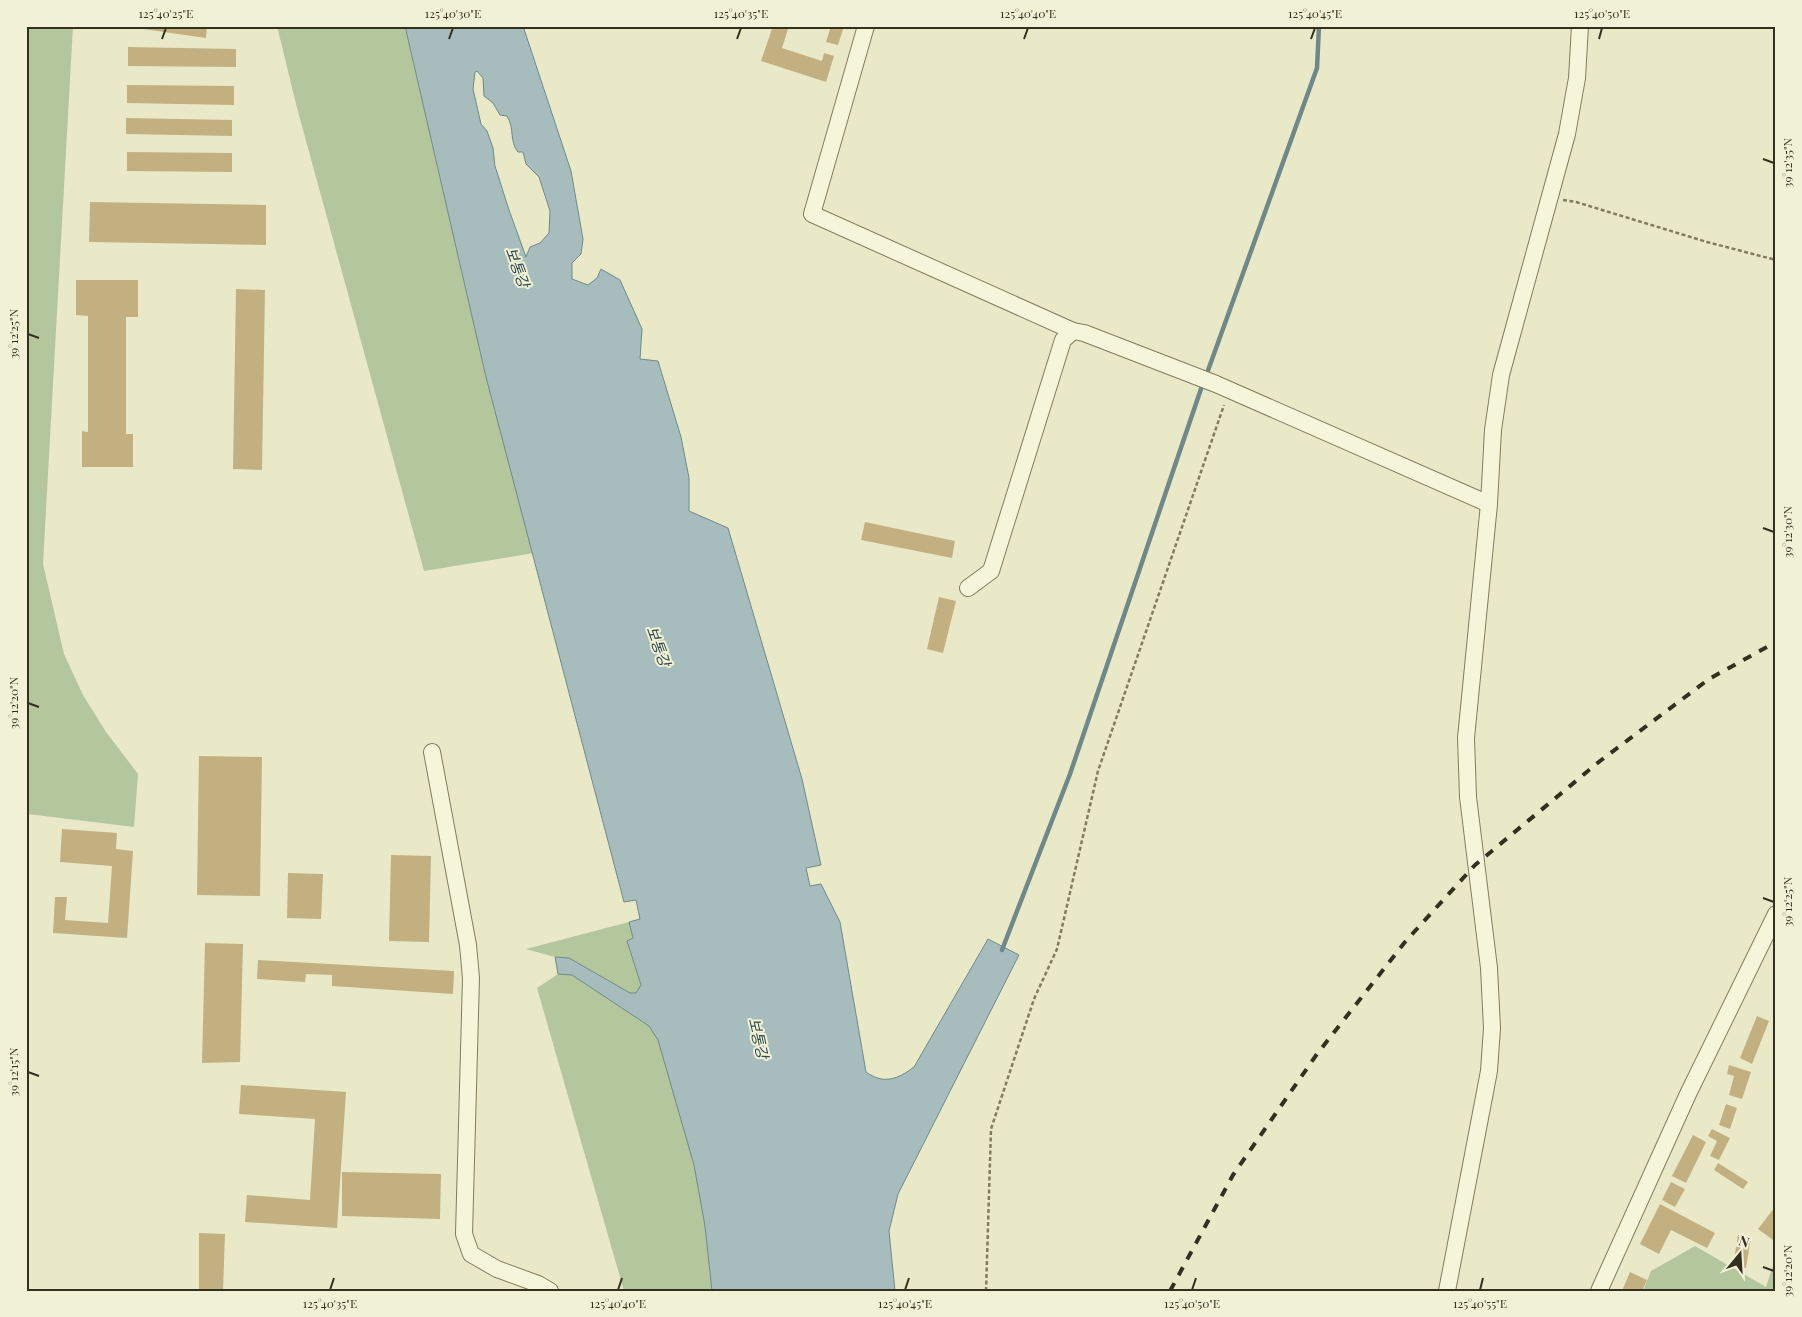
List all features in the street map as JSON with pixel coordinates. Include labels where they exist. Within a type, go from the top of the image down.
[{"type":"street","points":[[866,26],[812,214],[1073,332],[1084,333],[1184,374],[1222,387],[1489,504]]},
{"type":"street","points":[[1447,1291],[1489,1071],[1492,1028],[1489,968],[1468,797],[1466,738],[1489,504],[1493,430],[1501,375],[1558,166],[1577,78],[1580,26]]},
{"type":"street","points":[[968,588],[990,572],[1063,340],[1073,332]]},
{"type":"street","points":[[432,752],[468,945],[471,978],[464,1234],[471,1254],[497,1269],[538,1284],[550,1291]]},
{"type":"street","points":[[1600,1291],[1688,1094],[1776,914]]},
{"type":"path","points":[[1549,198],[1576,202],[1707,242],[1776,260]]},
{"type":"path","points":[[986,1291],[991,1130],[1034,999],[1058,949],[1098,771],[1222,387]]},
{"type":"green space","points":[[26,26],[73,26],[43,564],[64,654],[83,695],[106,732],[138,774],[134,827],[28,814],[26,880]]},
{"type":"green space","points":[[277,26],[405,26],[486,377],[534,553],[424,571],[297,108]]},
{"type":"green space","points":[[629,922],[633,939],[627,941],[641,986],[636,993],[630,993],[569,958],[555,957],[526,949]]},
{"type":"green space","points":[[558,974],[572,975],[649,1026],[658,1040],[694,1165],[705,1226],[712,1291],[624,1291],[537,988]]},
{"type":"green space","points":[[1695,1246],[1766,1287],[1776,1256],[1776,1291],[1643,1291],[1651,1271]]},
{"type":"water","name":"보통강","points":[[405,26],[523,26],[571,171],[583,239],[581,254],[572,263],[572,279],[588,285],[597,278],[601,269],[620,280],[642,329],[640,359],[658,361],[681,437],[689,478],[689,511],[728,528],[802,779],[821,865],[806,868],[810,886],[821,884],[840,922],[866,1072],[879,1078],[891,1079],[902,1075],[914,1067],[988,939],[1019,955],[898,1194],[889,1231],[895,1291],[712,1291],[705,1226],[694,1165],[658,1040],[649,1026],[572,975],[558,974],[555,957],[569,958],[630,993],[636,993],[641,985],[627,941],[633,938],[629,922],[640,919],[636,900],[624,902],[486,377]],"holes":[[[477,71],[483,78],[484,96],[493,103],[500,115],[507,116],[515,148],[518,152],[523,152],[526,164],[539,177],[550,211],[549,233],[540,243],[530,247],[526,257],[495,166],[493,148],[487,131],[481,124],[473,89],[475,72]]]},
{"type":"building","points":[[122,26],[207,26],[206,38]]},
{"type":"building","points":[[773,26],[789,26],[782,48],[822,61],[824,53],[834,56],[826,82],[761,61]]},
{"type":"building","points":[[831,26],[844,26],[838,45],[826,42]]},
{"type":"building","points":[[128,47],[236,49],[236,67],[128,66]]},
{"type":"building","points":[[127,85],[234,86],[234,105],[127,103]]},
{"type":"building","points":[[126,118],[232,120],[232,136],[126,134]]},
{"type":"building","points":[[127,152],[232,153],[232,172],[127,171]]},
{"type":"building","points":[[90,202],[266,205],[266,245],[89,242]]},
{"type":"building","points":[[76,280],[138,280],[138,317],[126,317],[126,434],[133,434],[133,467],[82,467],[82,431],[88,432],[88,316],[76,315]]},
{"type":"building","points":[[236,289],[265,290],[262,470],[233,469]]},
{"type":"building","points":[[865,522],[955,541],[952,558],[861,540]]},
{"type":"building","points":[[939,597],[956,601],[943,653],[927,649]]},
{"type":"building","points":[[199,756],[262,757],[260,896],[197,895]]},
{"type":"building","points":[[62,829],[117,833],[116,849],[133,851],[127,938],[53,933],[55,897],[67,897],[65,920],[108,923],[112,866],[60,862]]},
{"type":"building","points":[[391,855],[431,856],[429,942],[389,941]]},
{"type":"building","points":[[288,873],[323,874],[321,919],[287,918]]},
{"type":"building","points":[[205,943],[243,944],[240,1062],[202,1063]]},
{"type":"building","points":[[258,960],[454,971],[453,994],[332,986],[332,975],[306,974],[305,982],[257,979]]},
{"type":"building","points":[[1757,1016],[1769,1021],[1752,1064],[1740,1058]]},
{"type":"building","points":[[1729,1065],[1751,1072],[1742,1099],[1729,1095],[1734,1076],[1727,1074]]},
{"type":"building","points":[[241,1085],[346,1092],[337,1228],[245,1222],[247,1195],[310,1200],[315,1119],[239,1114]]},
{"type":"building","points":[[1726,1104],[1737,1108],[1730,1129],[1719,1125]]},
{"type":"building","points":[[1712,1129],[1730,1138],[1719,1160],[1710,1156],[1717,1141],[1708,1136]]},
{"type":"building","points":[[1693,1135],[1706,1142],[1686,1183],[1672,1176]]},
{"type":"building","points":[[1718,1163],[1748,1182],[1743,1189],[1714,1170]]},
{"type":"building","points":[[342,1172],[441,1174],[440,1219],[342,1216]]},
{"type":"building","points":[[1671,1182],[1685,1189],[1675,1207],[1662,1200]]},
{"type":"building","points":[[1660,1204],[1715,1233],[1707,1248],[1671,1230],[1659,1254],[1640,1244]]},
{"type":"building","points":[[1774,1208],[1776,1236],[1773,1240],[1758,1229]]},
{"type":"building","points":[[199,1233],[225,1234],[223,1291],[199,1291]]},
{"type":"building","points":[[1738,1235],[1751,1237],[1746,1268],[1733,1266]]},
{"type":"building","points":[[1630,1272],[1647,1280],[1642,1291],[1622,1291]]},
{"type":"waterway","points":[[1206,376],[1317,68],[1319,26]]},
{"type":"waterway","points":[[1002,950],[1070,774],[1203,383]]},
{"type":"railway","points":[[1170,1291],[1233,1175],[1317,1054],[1405,942],[1475,865],[1600,761],[1709,679],[1776,642]]}]
